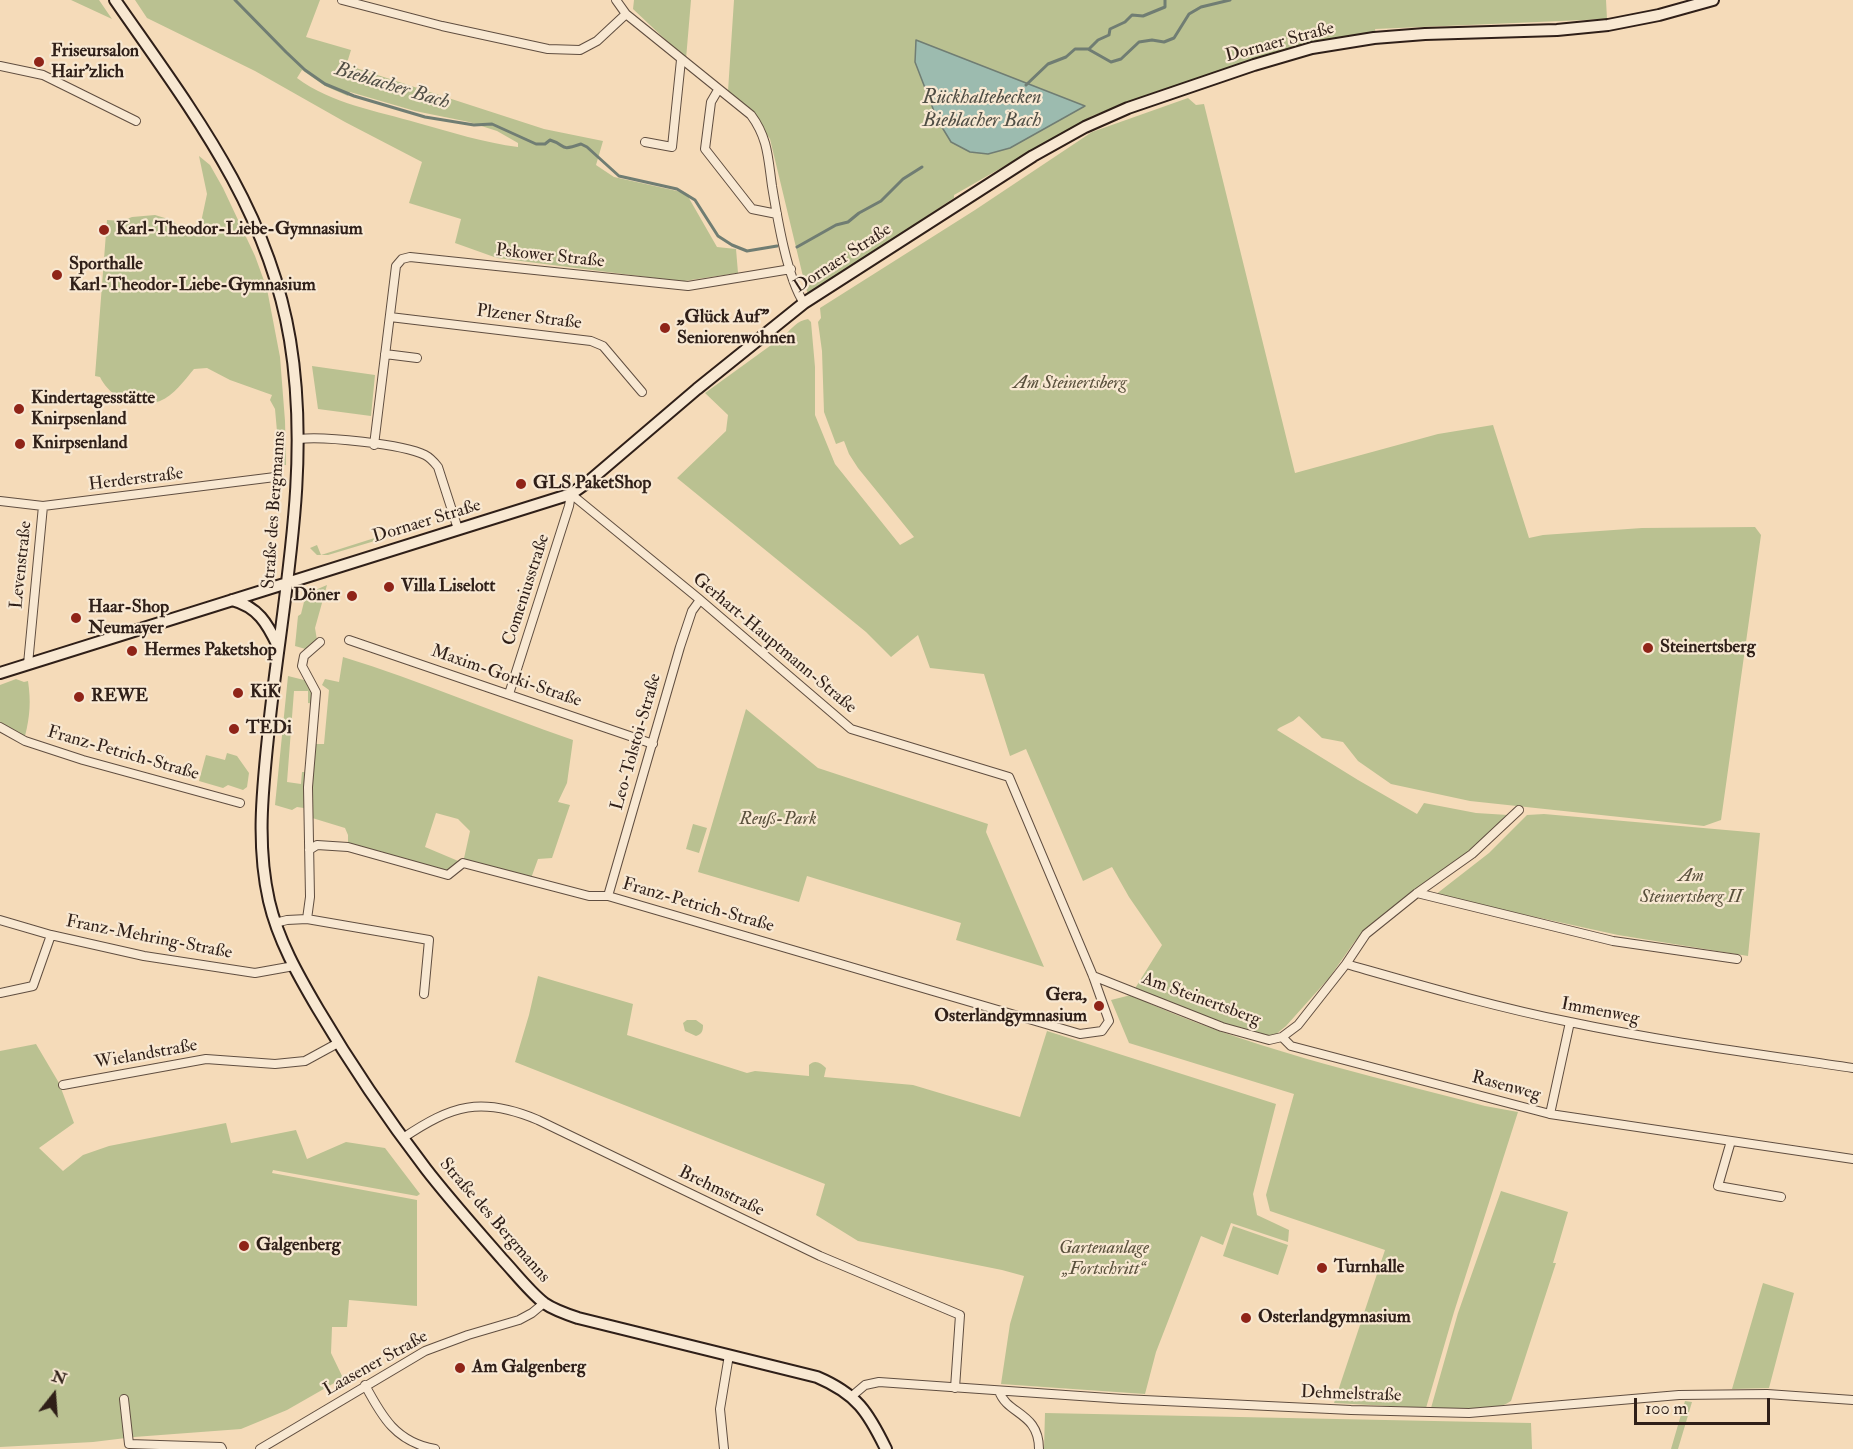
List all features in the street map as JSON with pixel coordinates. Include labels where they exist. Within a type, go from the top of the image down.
[{"type":"main road","name":"Straße des Bergmanns","points":[[115,0],[217,150],[251,212],[278,284],[290,338],[296,380],[298,478],[261,816],[261,851],[264,877],[275,923],[294,966],[338,1043],[437,1184],[544,1303],[564,1314],[578,1318],[830,1382],[852,1396],[870,1416],[886,1449]]},
{"type":"main road","name":"Dornaer Straße","points":[[0,673],[571,494],[804,303],[1033,156],[1085,127],[1128,108],[1244,68],[1312,48],[1374,38],[1425,34],[1557,30],[1608,25],[1659,15],[1713,0]]},
{"type":"main road","points":[[232,600],[250,606],[258,612],[264,619],[278,648]]},
{"type":"street","points":[[342,0],[442,26],[548,49],[580,50],[597,41],[626,14]]},
{"type":"street","points":[[616,0],[626,14],[751,116],[761,129],[767,150],[777,214],[795,288],[804,303]]},
{"type":"street","points":[[645,142],[672,147],[681,60]]},
{"type":"street","points":[[0,66],[43,75],[136,121]]},
{"type":"street","points":[[718,90],[711,102],[705,149],[752,209],[777,214]]},
{"type":"street","name":"Pskower Straße","points":[[374,445],[396,266],[402,259],[410,257],[688,286],[791,269]]},
{"type":"street","name":"Plzener Straße","points":[[390,317],[591,341],[603,346],[642,393]]},
{"type":"street","points":[[385,354],[417,358]]},
{"type":"street","points":[[299,439],[311,438],[374,445],[407,449],[424,454],[438,467],[458,529]]},
{"type":"street","name":"Herderstraße","points":[[0,501],[44,506],[275,477]]},
{"type":"street","name":"Comeniusstraße","points":[[509,694],[571,494]]},
{"type":"street","name":"Gerhart-Hauptmann-Straße","points":[[571,494],[851,729],[1009,777],[1093,976],[1109,1021],[1102,1031],[1080,1034]]},
{"type":"street","name":"Levenstraße","points":[[28,664],[44,506]]},
{"type":"street","name":"Leo-Tolstoi-Straße","points":[[608,896],[692,611],[700,600]]},
{"type":"street","name":"Maxim-Gorki-Straße","points":[[349,640],[653,744]]},
{"type":"street","points":[[307,919],[310,897],[308,787],[316,692],[302,666],[304,656],[320,642]]},
{"type":"street","name":"Franz-Petrich-Straße","points":[[0,727],[25,741],[83,760],[240,802]]},
{"type":"street","name":"Am Steinertsberg","points":[[1093,976],[1222,1027],[1269,1040],[1282,1036],[1298,1025],[1346,964],[1366,934],[1417,893],[1472,854],[1518,810]]},
{"type":"street","name":"Franz-Petrich-Straße","points":[[309,850],[317,845],[348,847],[448,875],[463,863],[589,896],[608,896],[1080,1034]]},
{"type":"street","points":[[1417,893],[1613,942],[1737,959]]},
{"type":"street","points":[[275,923],[307,919],[429,940],[424,994]]},
{"type":"street","name":"Franz-Mehring-Straße","points":[[0,920],[51,935],[144,956],[255,973],[294,966]]},
{"type":"street","points":[[0,993],[33,986],[51,935]]},
{"type":"street","name":"Immenweg","points":[[1346,964],[1450,994],[1569,1022],[1672,1041],[1853,1068]]},
{"type":"street","points":[[1550,1114],[1569,1022]]},
{"type":"street","name":"Rasenweg","points":[[1282,1036],[1291,1046],[1550,1114],[1853,1159]]},
{"type":"street","name":"Wielandstraße","points":[[63,1085],[206,1059],[275,1064],[304,1061],[338,1043]]},
{"type":"street","name":"Brehmstraße","points":[[403,1138],[446,1112],[464,1108],[500,1107],[538,1120],[820,1256],[960,1315],[955,1388]]},
{"type":"street","points":[[1731,1141],[1718,1186],[1781,1197]]},
{"type":"street","name":"Laasener Straße","points":[[260,1449],[425,1351],[519,1320],[544,1303]]},
{"type":"street","points":[[724,1449],[720,1409],[729,1355]]},
{"type":"street","name":"Dehmelstraße","points":[[852,1396],[865,1385],[874,1382],[1240,1405],[1468,1413],[1681,1395],[1767,1394],[1853,1400]]},
{"type":"street","points":[[365,1385],[376,1407],[391,1427],[407,1440],[435,1449]]},
{"type":"street","points":[[999,1390],[1003,1399],[1037,1431],[1039,1449]]},
{"type":"street","points":[[124,1399],[129,1444],[221,1447],[222,1449]]},
{"type":"green space","points":[[71,0],[99,0],[112,19]]},
{"type":"green space","points":[[135,0],[320,0],[306,37],[351,50],[347,63],[359,69],[544,129],[603,141],[596,165],[614,177],[686,193],[717,247],[736,249],[738,273],[684,281],[655,278],[497,258],[455,243],[461,219],[409,203],[422,162],[255,71],[147,18]],"holes":[[[302,70],[325,86],[348,96],[350,92],[415,111],[469,122],[497,131],[518,143],[518,147],[468,137],[355,106],[325,94],[297,78]]]},
{"type":"green space","points":[[634,0],[691,0],[686,59],[633,9]]},
{"type":"green space","points":[[734,0],[1606,0],[1607,19],[1375,29],[1376,34],[1337,38],[1271,54],[1149,94],[1092,116],[954,195],[954,198],[809,295],[770,139],[748,107],[728,91]]},
{"type":"green space","name":"Am Steinertsberg","points":[[1188,98],[1196,105],[1204,104],[1295,473],[1438,434],[1493,425],[1529,538],[1642,528],[1755,527],[1761,535],[1721,820],[1704,826],[1470,801],[1391,784],[1358,761],[1343,742],[1322,738],[1299,716],[1277,730],[1417,814],[1424,803],[1476,813],[1508,815],[1472,849],[1389,911],[1355,941],[1329,978],[1286,1026],[1275,1035],[1264,1038],[1222,1025],[1134,990],[1162,945],[1129,897],[1112,867],[1083,881],[1026,749],[1010,756],[984,674],[930,668],[918,635],[891,657],[866,632],[677,478],[726,431],[728,415],[705,393],[785,335],[792,327],[808,319],[811,322],[815,367],[815,415],[835,464],[900,545],[914,537],[858,468],[844,441],[836,444],[824,412],[822,351],[818,322],[821,318],[820,308],[975,210],[1092,132]]},
{"type":"green space","points":[[199,156],[210,165],[223,188],[255,256],[267,289],[280,357],[286,465],[280,465],[275,409],[270,400],[272,395],[230,380],[207,368],[194,369],[170,395],[160,401],[142,404],[117,396],[110,391],[100,377],[95,376],[107,220],[122,221],[132,217],[155,215],[178,225],[200,227],[207,194]]},
{"type":"green space","points":[[312,366],[375,375],[371,416],[318,409]]},
{"type":"green space","points":[[411,522],[418,528],[328,555],[321,555],[403,529],[402,523]]},
{"type":"green space","points":[[317,545],[321,555],[317,555],[310,548]]},
{"type":"green space","points":[[327,585],[315,628],[317,640],[309,650],[295,646],[298,616],[301,614],[306,594]]},
{"type":"green space","points":[[343,657],[401,676],[573,740],[567,783],[558,802],[570,805],[552,858],[538,859],[530,881],[464,863],[448,875],[348,847],[348,835],[345,828],[309,817],[315,744],[324,744],[329,690],[322,685],[325,679],[339,682]],"holes":[[[436,813],[458,819],[470,831],[463,863],[425,847]]]},
{"type":"green space","points":[[288,676],[308,681],[316,692],[315,704],[308,703],[308,691],[294,691],[287,782],[301,784],[302,772],[307,772],[304,808],[297,807],[292,810],[275,805]]},
{"type":"green space","points":[[16,679],[28,681],[30,708],[25,736],[0,723],[0,685]]},
{"type":"green space","name":"Reuß-Park","points":[[746,709],[818,768],[988,824],[986,832],[1044,967],[956,940],[961,923],[807,876],[799,902],[698,872]]},
{"type":"green space","points":[[227,753],[237,756],[249,773],[247,787],[243,790],[228,785],[223,788],[199,781],[206,755],[225,760]]},
{"type":"green space","name":"Am Steinertsberg II","points":[[1544,814],[1760,833],[1748,956],[1618,935],[1435,895],[1489,853],[1527,815]]},
{"type":"green space","points":[[693,824],[707,828],[699,853],[686,849]]},
{"type":"green space","name":"Gartenanlage „Fortschritt“","points":[[538,976],[633,1004],[627,1035],[747,1073],[755,1071],[809,1076],[809,1065],[816,1062],[826,1068],[824,1077],[913,1085],[1020,1117],[1047,1031],[1276,1104],[1253,1194],[1257,1215],[1289,1230],[1288,1242],[1231,1223],[1223,1245],[1201,1236],[1156,1352],[1145,1394],[1001,1384],[1010,1324],[1024,1276],[858,1241],[816,1215],[825,1184],[515,1062]]},
{"type":"green space","points":[[1131,995],[1174,1014],[1261,1045],[1395,1083],[1518,1112],[1426,1408],[1334,1403],[1385,1250],[1270,1211],[1266,1195],[1294,1094],[1129,1043],[1111,1000]]},
{"type":"green space","points":[[687,1020],[696,1020],[703,1025],[701,1033],[696,1036],[685,1031],[683,1023]]},
{"type":"green space","points":[[36,1044],[59,1083],[74,1123],[39,1148],[63,1171],[83,1155],[109,1146],[226,1123],[231,1143],[296,1130],[307,1159],[346,1142],[385,1148],[420,1194],[417,1196],[273,1170],[272,1173],[417,1200],[417,1306],[349,1300],[347,1327],[332,1327],[331,1353],[343,1378],[287,1410],[241,1429],[93,1442],[0,1447],[0,1051]]},
{"type":"green space","points":[[1501,1191],[1568,1212],[1553,1263],[1556,1263],[1511,1401],[1483,1410],[1431,1408],[1458,1313]]},
{"type":"green space","points":[[1233,1226],[1288,1245],[1278,1275],[1223,1256]]},
{"type":"green space","points":[[1763,1283],[1794,1293],[1769,1388],[1732,1389]]},
{"type":"green space","points":[[1685,1401],[1692,1402],[1678,1449],[1671,1449]]},
{"type":"green space","points":[[1045,1413],[1531,1423],[1532,1449],[1044,1449]]},
{"type":"water","name":"Rückhaltebecken Bieblacher Bach","points":[[916,40],[1085,106],[1010,148],[988,154],[970,152],[951,142],[937,119],[915,62]]},
{"type":"waterway","name":"Bieblacher Bach","points":[[235,0],[305,70],[325,84],[354,96],[425,117],[474,125],[492,124],[536,144],[545,144],[550,140],[566,148],[581,144],[619,176],[677,189],[695,200],[718,236],[732,245],[747,251],[777,246]]},
{"type":"waterway","points":[[1089,49],[1098,40],[1109,35],[1110,29],[1125,22],[1132,15],[1143,16],[1165,7],[1165,0]]},
{"type":"waterway","name":"Bieblacher Bach","points":[[1026,85],[1048,64],[1066,57],[1075,49],[1088,49],[1111,62],[1121,59],[1139,42],[1152,40],[1164,42],[1174,38],[1189,14],[1201,7],[1230,0]]},
{"type":"waterway","name":"Bieblacher Bach","points":[[797,247],[836,225],[848,222],[881,201],[903,179],[922,167]]},
{"type":"place","name":"Friseursalon Hair'zlich","points":[[39,62]]},
{"type":"place","name":"Karl-Theodor-Liebe-Gymnasium","points":[[104,230]]},
{"type":"place","name":"Sporthalle Karl-Theodor-Liebe-Gymnasium","points":[[57,275]]},
{"type":"place","name":"„Glück Auf\" Seniorenwohnen","points":[[665,328]]},
{"type":"place","name":"Kindertagesstätte Knirpsenland","points":[[19,409]]},
{"type":"place","name":"Knirpsenland","points":[[20,444]]},
{"type":"place","name":"GLS PaketShop","points":[[521,484]]},
{"type":"place","name":"Villa Liselott","points":[[389,587]]},
{"type":"place","name":"Döner","points":[[352,596]]},
{"type":"place","name":"Haar-Shop Neumayer","points":[[76,618]]},
{"type":"place","name":"Steinertsberg","points":[[1648,648]]},
{"type":"place","name":"Hermes Paketshop","points":[[132,651]]},
{"type":"place","name":"KiK","points":[[238,693]]},
{"type":"place","name":"REWE","points":[[79,697]]},
{"type":"place","name":"TEDi","points":[[234,729]]},
{"type":"place","name":"Gera, Osterlandgymnasium","points":[[1099,1006]]},
{"type":"place","name":"Galgenberg","points":[[244,1246]]},
{"type":"place","name":"Turnhalle","points":[[1322,1268]]},
{"type":"place","name":"Osterlandgymnasium","points":[[1246,1318]]},
{"type":"place","name":"Am Galgenberg","points":[[460,1368]]}]
